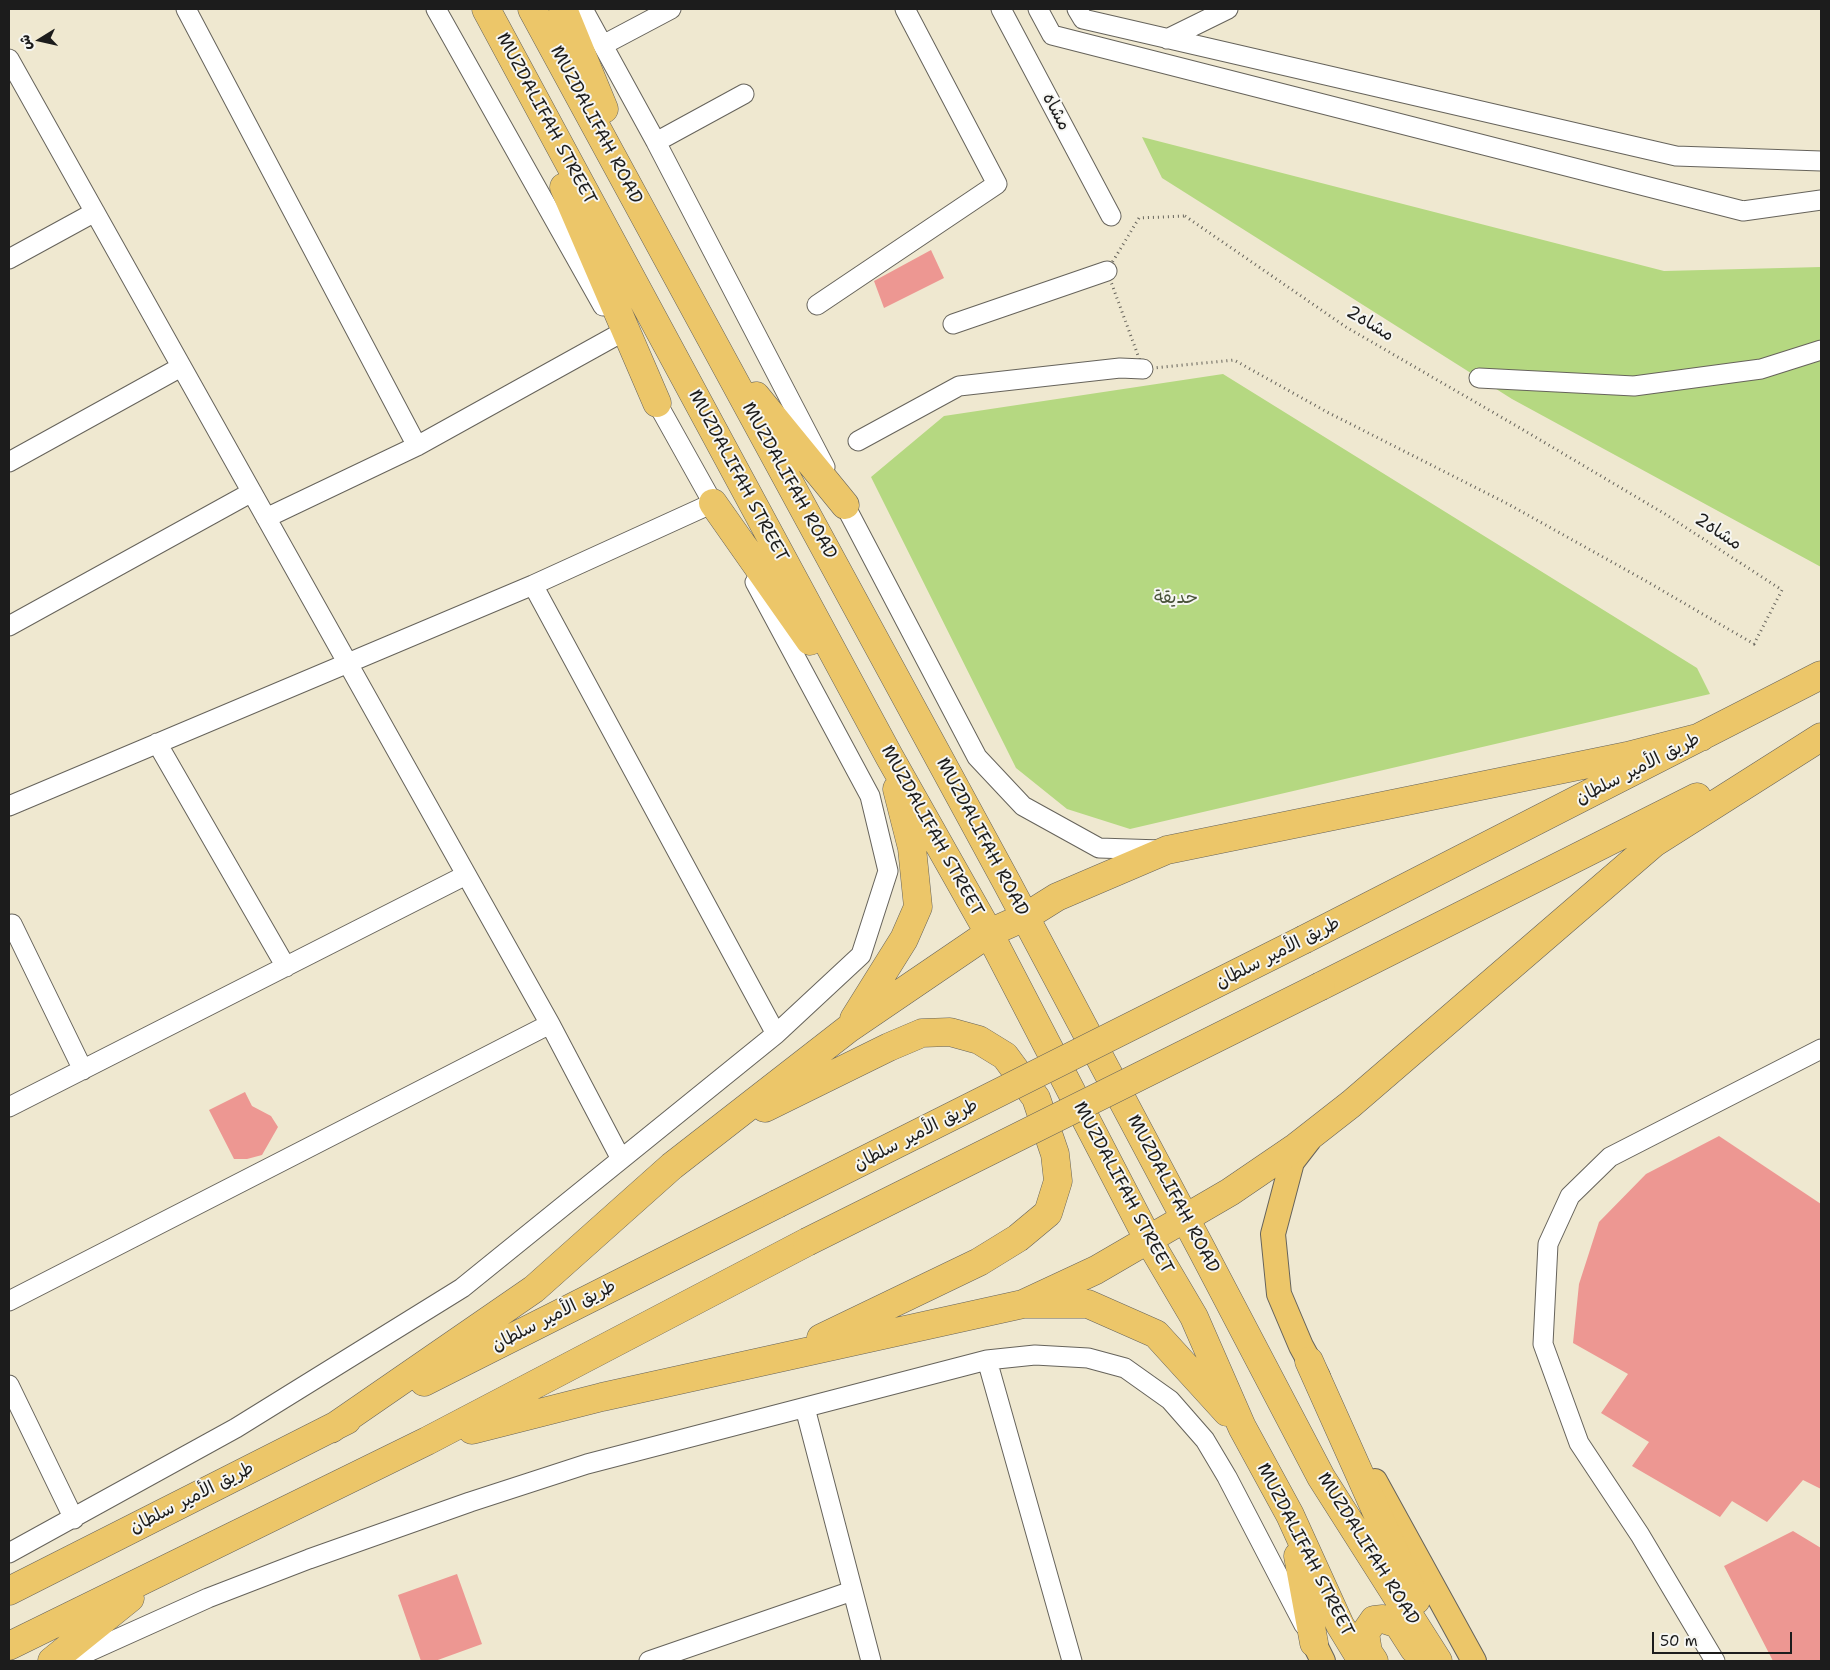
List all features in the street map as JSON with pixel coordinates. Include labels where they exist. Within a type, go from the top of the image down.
[{"type":"highway","name":"MUZDALIFAH ROAD","points":[[532,9],[1007,883],[1321,1477],[1438,1661]]},
{"type":"highway","points":[[563,9],[621,149],[690,300]]},
{"type":"highway","points":[[488,11],[657,403]]},
{"type":"highway","name":"MUZDALIFAH STREET","points":[[488,11],[888,756],[989,933],[1148,1239],[1194,1317],[1242,1427],[1290,1515],[1340,1625],[1362,1661]]},
{"type":"highway","points":[[715,346],[845,505]]},
{"type":"highway","points":[[713,503],[888,756],[912,848],[918,907],[904,939],[848,1029]]},
{"type":"highway","name":"طريق الأمير سلطان","points":[[9,1590],[1306,939],[1821,675]]},
{"type":"highway","points":[[9,1646],[427,1441],[807,1242],[1821,736]]},
{"type":"highway","points":[[1023,1304],[1096,1270],[1230,1192],[1296,1147],[1351,1104],[1654,843],[1821,736]]},
{"type":"highway","points":[[331,1428],[534,1289],[672,1166],[848,1029],[989,933],[1025,918],[1057,898],[1167,850],[1628,756],[1701,737]]},
{"type":"highway","points":[[972,902],[992,919],[1008,911],[1007,883]]},
{"type":"highway","points":[[709,1137],[889,1047],[922,1033],[950,1032],[979,1040],[1005,1056],[1036,1098],[1055,1154],[1058,1181],[1048,1213],[1018,1238],[979,1262],[779,1358]]},
{"type":"highway","points":[[1164,1267],[1168,1244],[1183,1238],[1202,1250]]},
{"type":"highway","points":[[427,1441],[602,1397],[1023,1304],[1088,1304],[1156,1334],[1242,1427]]},
{"type":"highway","points":[[1309,1361],[1443,1661]]},
{"type":"highway","points":[[1290,1515],[1318,1652]]},
{"type":"highway","points":[[9,1569],[98,1545]]},
{"type":"highway","points":[[52,1661],[168,1568]]},
{"type":"highway","points":[[1374,1661],[1368,1652],[1365,1633],[1374,1620],[1383,1618],[1398,1624],[1421,1661]]},
{"type":"main road","points":[[1318,1130],[1292,1162],[1273,1234],[1279,1294],[1301,1346],[1474,1661]]},
{"type":"street","points":[[186,9],[417,446]]},
{"type":"street","points":[[9,1553],[236,1428],[462,1288],[776,1034],[861,956],[888,871],[870,796],[713,503],[436,9]]},
{"type":"street","points":[[583,9],[656,142],[972,748],[984,764],[1023,806],[1099,848],[1167,850]]},
{"type":"street","points":[[603,45],[671,9]]},
{"type":"street","points":[[817,305],[997,184],[906,9]]},
{"type":"street","name":"مشاه","points":[[1002,9],[1111,216]]},
{"type":"street","points":[[1038,9],[1052,36],[1743,211],[1821,200]]},
{"type":"street","points":[[1077,9],[1083,19],[1676,156],[1821,161]]},
{"type":"street","points":[[1167,39],[1228,9]]},
{"type":"street","points":[[9,59],[550,1024],[621,1159]]},
{"type":"street","points":[[656,142],[744,94]]},
{"type":"street","points":[[9,260],[95,212]]},
{"type":"street","points":[[953,324],[1107,272]]},
{"type":"street","points":[[266,518],[417,446],[619,334]]},
{"type":"street","points":[[1479,378],[1634,386],[1761,369],[1821,350]]},
{"type":"street","points":[[9,462],[182,367]]},
{"type":"street","points":[[858,441],[959,386],[1120,368],[1143,369]]},
{"type":"street","points":[[9,626],[252,492]]},
{"type":"street","points":[[9,806],[533,585],[713,503]]},
{"type":"street","points":[[533,585],[776,1034]]},
{"type":"street","points":[[157,743],[286,967]]},
{"type":"street","points":[[9,1107],[466,875]]},
{"type":"street","points":[[12,924],[83,1070]]},
{"type":"street","points":[[9,1301],[550,1024]]},
{"type":"street","points":[[1715,1661],[1640,1535],[1579,1443],[1543,1344],[1548,1244],[1570,1196],[1610,1157],[1821,1049]]},
{"type":"street","points":[[68,1661],[208,1598],[310,1559],[470,1502],[587,1464],[987,1360],[1035,1355],[1088,1358],[1125,1368],[1170,1400],[1205,1440],[1318,1652]]},
{"type":"street","points":[[987,1360],[1072,1661]]},
{"type":"street","points":[[9,1385],[74,1518]]},
{"type":"street","points":[[805,1408],[871,1661]]},
{"type":"street","points":[[649,1661],[852,1591]]},
{"type":"path","name":"مشاه2","points":[[1107,272],[1140,218],[1186,216],[1346,327],[1665,514],[1782,590],[1754,644],[1508,504],[1327,412],[1234,360],[1143,369]]},
{"type":"path","points":[[1107,272],[1143,369]]},
{"type":"green space","points":[[1142,137],[1664,271],[1821,267],[1821,567],[1512,399],[1162,178]]},
{"type":"green space","name":"حديقة","points":[[1223,374],[1697,668],[1710,694],[1130,829],[1067,809],[1016,768],[871,477],[944,416]]},
{"type":"building","points":[[931,250],[944,278],[884,308],[874,281]]},
{"type":"building","points":[[245,1092],[252,1106],[271,1116],[278,1127],[262,1155],[247,1159],[234,1159],[209,1110]]},
{"type":"building","points":[[1719,1136],[1821,1204],[1821,1489],[1803,1480],[1767,1522],[1732,1501],[1720,1517],[1632,1466],[1649,1442],[1601,1413],[1628,1374],[1573,1343],[1579,1284],[1599,1222],[1646,1174]]},
{"type":"building","points":[[1793,1531],[1821,1548],[1821,1661],[1773,1661],[1724,1566]]},
{"type":"building","points":[[457,1574],[482,1644],[435,1661],[421,1661],[398,1595]]}]
